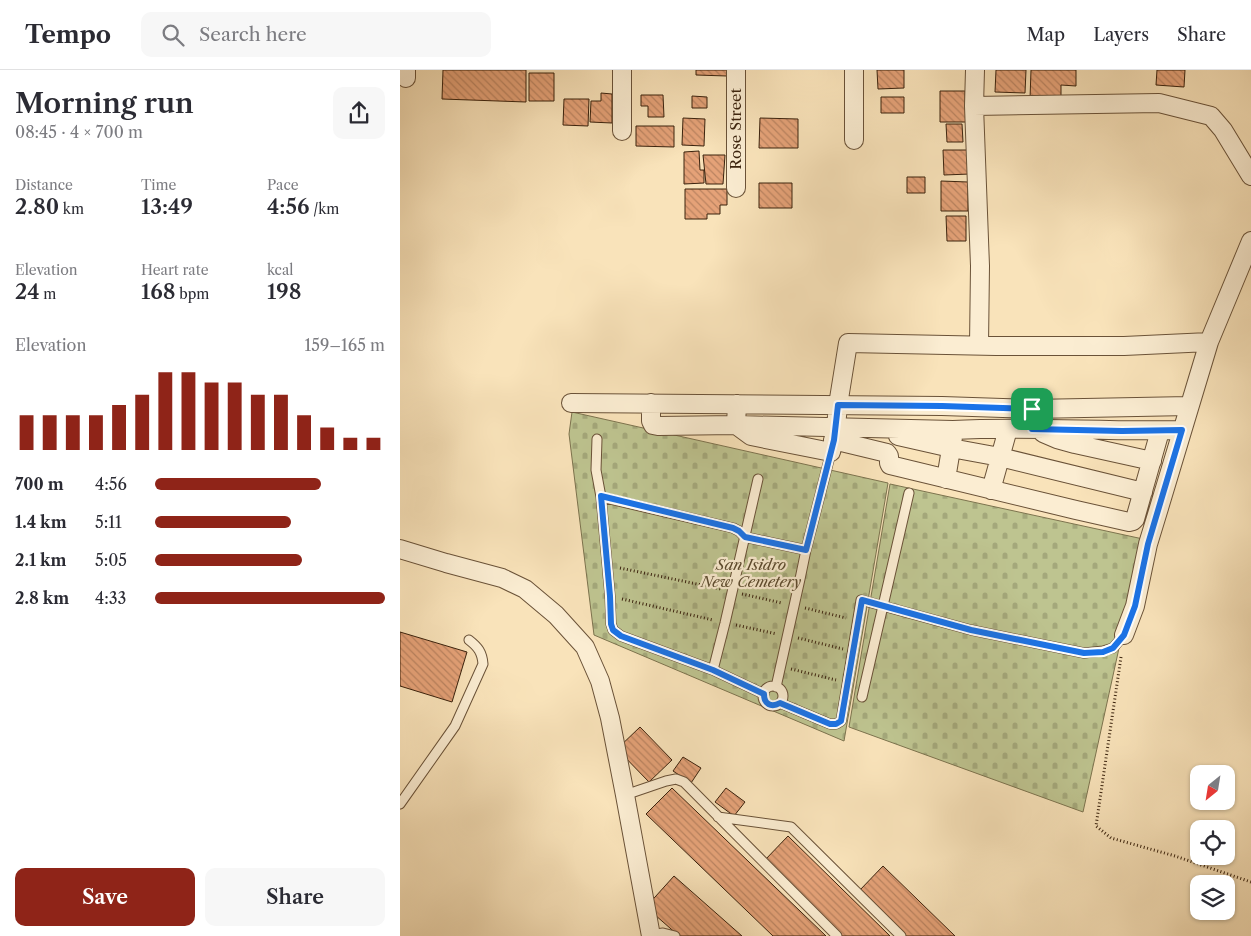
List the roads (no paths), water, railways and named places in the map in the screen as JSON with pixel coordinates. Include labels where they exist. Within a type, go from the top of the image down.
[{"type":"street","points":[[622,70],[622,131]]},
{"type":"street","name":"Rose Street","points":[[736,70],[736,188]]},
{"type":"street","points":[[854,70],[854,140]]},
{"type":"street","points":[[975,70],[974,106],[980,266],[978,345]]},
{"type":"street","points":[[974,106],[1159,103],[1211,116],[1223,130],[1251,176]]},
{"type":"street","points":[[1124,635],[1135,606],[1148,544],[1209,342],[1251,241]]},
{"type":"street","points":[[833,440],[848,343],[1124,346],[1209,342]]},
{"type":"street","points":[[652,403],[651,421],[653,425],[736,426],[833,440],[887,453],[890,465],[1129,522],[1135,518],[1160,431]]},
{"type":"street","points":[[571,404],[942,406],[1032,409],[1189,406]]},
{"type":"street","points":[[736,426],[737,404]]},
{"type":"street","points":[[942,406],[952,448],[946,479]]},
{"type":"street","points":[[1122,407],[1122,431]]},
{"type":"street","points":[[1032,409],[1034,429]]},
{"type":"street","points":[[736,426],[752,436],[833,440],[859,427],[947,430],[983,428],[1122,431],[1182,430]]},
{"type":"street","points":[[859,427],[1000,457],[1143,492]]},
{"type":"street","points":[[991,490],[1008,429]]},
{"type":"street","points":[[1034,429],[1075,444],[1152,461]]},
{"type":"street","points":[[400,549],[502,578],[525,589],[556,615],[585,647],[600,681],[610,718],[650,935]]},
{"type":"lane","points":[[597,439],[596,470],[601,496],[613,630],[621,636],[713,670],[764,694]]},
{"type":"lane","points":[[776,687],[806,550],[833,440]]},
{"type":"lane","points":[[713,670],[758,479]]},
{"type":"lane","points":[[862,696],[910,493]]},
{"type":"lane","points":[[601,496],[733,528],[745,537],[806,550]]},
{"type":"lane","points":[[780,703],[830,724],[836,724],[841,721],[862,600],[971,630],[1084,653],[1103,652],[1113,648],[1124,635]]},
{"type":"lane","points":[[400,804],[455,726],[483,664],[483,656],[478,647],[469,640]]},
{"type":"lane","points":[[771,687],[776,687],[783,694],[783,699],[776,706],[771,706],[766,703],[764,694],[771,687]]},
{"type":"lane","points":[[625,795],[666,781],[676,779],[684,782],[837,936]]},
{"type":"lane","points":[[718,817],[791,828],[901,936]]},
{"type":"lane","points":[[650,935],[663,933],[675,936]]},
{"type":"park label","name":"San Isidro New Cemetery","points":[[751,574]]}]
